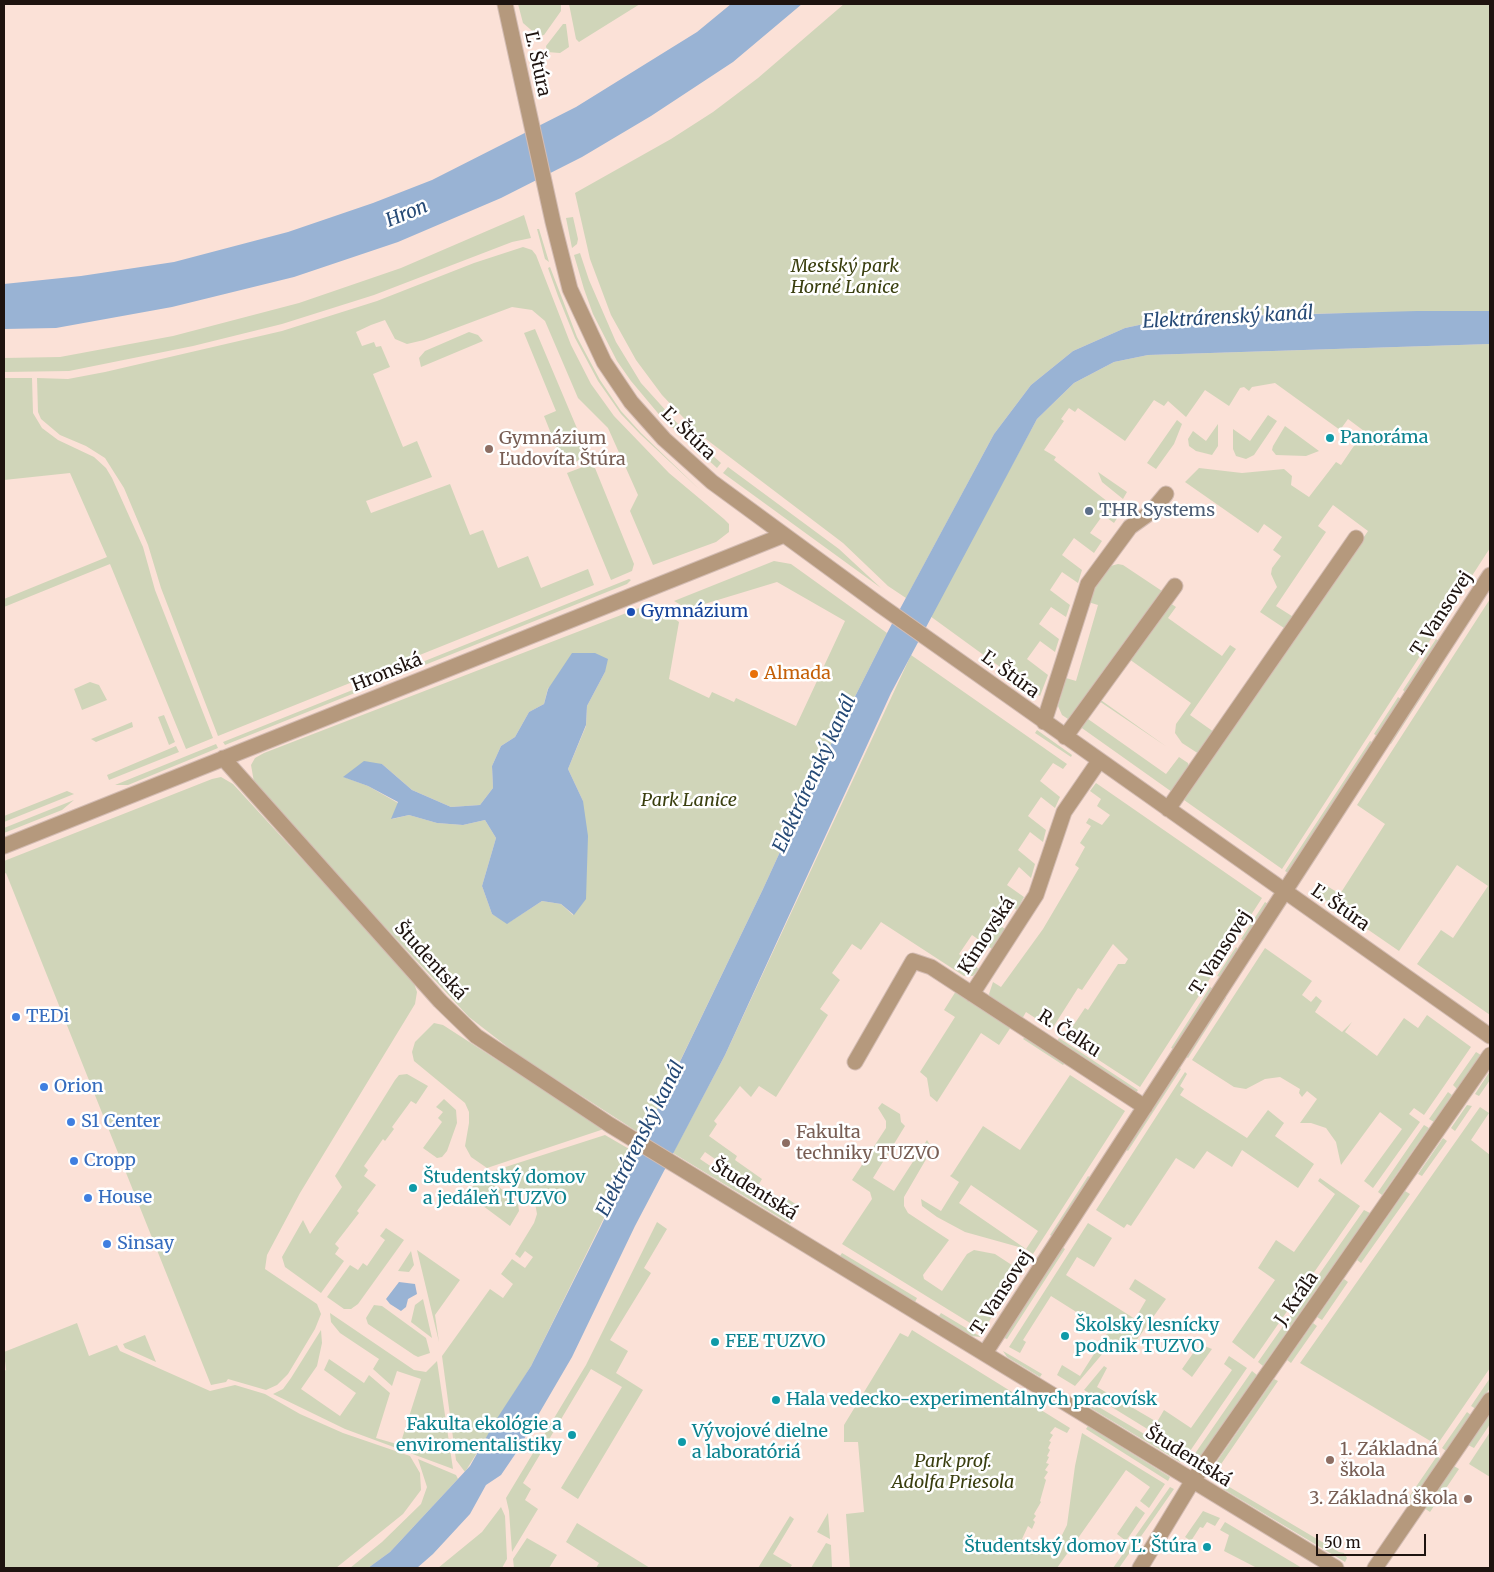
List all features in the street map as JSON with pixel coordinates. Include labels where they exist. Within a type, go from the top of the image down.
[{"type":"street","name":"Ľ. Štúra","points":[[505,4],[565,272],[582,319],[604,362],[642,416],[712,482],[784,535],[1065,737],[1490,1036]]},
{"type":"street","points":[[1044,722],[1088,584],[1130,527],[1151,512],[1166,494]]},
{"type":"street","name":"Hronská","points":[[4,846],[784,535]]},
{"type":"street","points":[[1168,810],[1356,538]]},
{"type":"street","name":"T. Vansovej","points":[[985,1353],[1490,574]]},
{"type":"street","points":[[1065,737],[1175,586]]},
{"type":"street","name":"Študentská","points":[[223,758],[461,1024],[514,1062],[621,1131],[1192,1482],[1336,1568]]},
{"type":"street","name":"Kimovská","points":[[855,1062],[913,961],[931,967],[972,994],[1036,895],[1064,812],[1099,760]]},
{"type":"street","name":"R. Čelku","points":[[972,994],[1145,1107]]},
{"type":"street","name":"J. Kráľa","points":[[1140,1568],[1192,1482],[1490,1055]]},
{"type":"street","points":[[1375,1568],[1490,1400]]},
{"type":"green space","points":[[518,4],[561,4],[561,11],[544,35],[538,36],[523,23]]},
{"type":"green space","points":[[569,4],[640,4],[579,42],[576,39]]},
{"type":"green space","name":"Mestský park Horné Lanice","points":[[844,4],[1490,4],[1490,311],[1233,315],[1172,318],[1125,328],[1073,351],[1031,385],[994,434],[906,598],[888,586],[843,543],[698,433],[662,395],[636,360],[611,315],[590,259],[575,193],[671,139],[713,112],[758,78]]},
{"type":"green space","points":[[563,24],[566,24],[569,47],[560,53],[547,52],[546,46]]},
{"type":"green space","points":[[524,215],[531,238],[512,242],[374,295],[282,324],[193,346],[69,371],[4,372],[4,358],[60,357],[173,336],[299,303],[401,268]]},
{"type":"green space","points":[[573,217],[578,239],[577,244],[572,248],[566,218]]},
{"type":"green space","points":[[537,229],[539,229],[549,262],[545,259]]},
{"type":"green space","points":[[523,247],[532,250],[536,255],[571,345],[591,384],[614,416],[669,473],[729,524],[729,532],[716,542],[653,565],[630,511],[638,495],[608,428],[578,398],[545,321],[532,310],[512,307],[424,340],[407,344],[395,339],[385,320],[371,325],[356,332],[362,346],[374,342],[376,347],[381,346],[390,367],[373,374],[403,447],[417,441],[432,477],[366,501],[371,513],[450,484],[470,535],[483,530],[498,568],[528,556],[541,588],[588,569],[594,585],[218,736],[161,588],[148,545],[124,488],[105,458],[86,446],[60,435],[41,419],[38,412],[37,378],[68,379],[105,372],[282,331],[377,301],[474,263]]},
{"type":"green space","points":[[580,253],[589,280],[616,342],[641,383],[678,424],[721,463],[717,468],[662,418],[617,361],[593,314],[584,289],[574,255]]},
{"type":"green space","points":[[550,267],[577,337],[600,380],[621,411],[641,433],[700,490],[621,414],[598,381],[575,338],[548,268]]},
{"type":"green space","points":[[535,329],[587,452],[585,458],[564,466],[544,416],[556,411],[524,333]]},
{"type":"green space","points":[[469,332],[478,335],[483,341],[421,367],[419,358],[425,351]]},
{"type":"green space","points":[[1490,344],[1490,548],[1282,869],[1184,800],[1368,531],[1333,505],[1318,526],[1326,532],[1276,606],[1295,618],[1287,630],[1260,612],[1277,587],[1271,574],[1272,568],[1281,556],[1273,550],[1282,537],[1264,524],[1258,533],[1185,482],[1199,468],[1242,473],[1284,469],[1292,476],[1291,485],[1309,497],[1336,462],[1341,465],[1364,431],[1348,419],[1340,430],[1275,383],[1252,387],[1249,391],[1244,387],[1240,388],[1229,406],[1205,390],[1186,417],[1168,401],[1164,406],[1154,400],[1125,441],[1078,408],[1075,412],[1069,408],[1061,419],[1064,421],[1044,450],[1056,457],[1054,460],[1121,512],[1114,523],[1103,515],[1090,533],[1102,541],[1094,553],[1074,538],[1062,555],[1082,570],[1078,583],[1062,572],[1050,590],[1070,605],[1066,617],[1051,607],[1039,624],[1059,639],[1055,652],[1040,641],[1027,659],[1048,675],[1040,696],[930,616],[1037,419],[1074,383],[1114,362],[1148,355]]},
{"type":"green space","points":[[4,378],[32,378],[33,413],[42,428],[58,440],[94,457],[106,468],[112,478],[143,547],[155,590],[213,738],[186,749],[110,564],[4,607],[4,599],[107,557],[70,473],[4,480]]},
{"type":"green space","points":[[1268,415],[1277,421],[1254,455],[1246,459],[1236,456],[1233,449],[1233,429],[1250,441]]},
{"type":"green space","points":[[1177,420],[1182,424],[1174,444],[1156,469],[1147,463]]},
{"type":"green space","points":[[1218,424],[1218,446],[1212,455],[1196,451],[1189,446],[1188,439],[1193,431],[1206,441]]},
{"type":"green space","points":[[1285,426],[1319,451],[1306,456],[1276,455],[1272,450],[1273,446]]},
{"type":"green space","points":[[588,465],[595,468],[634,564],[632,571],[611,580],[567,473]]},
{"type":"green space","points":[[728,467],[839,549],[881,588],[723,473]]},
{"type":"green space","points":[[1098,472],[1127,492],[1123,499],[1102,482]]},
{"type":"green space","name":"Park Lanice","points":[[774,561],[791,564],[887,633],[812,782],[763,889],[644,1136],[518,1055],[469,1017],[286,821],[254,782],[251,765],[255,758],[264,753],[647,605],[656,606],[679,622],[669,679],[709,698],[712,692],[734,702],[736,698],[796,726],[845,621],[777,582],[688,609],[674,601]],"holes":[[[605,672],[587,706],[586,726],[568,769],[583,801],[573,915],[561,904],[542,901],[508,923],[492,914],[482,886],[496,838],[485,820],[463,825],[437,823],[409,815],[392,819],[398,803],[368,786],[344,777],[382,764],[412,790],[451,807],[480,805],[493,788],[492,766],[501,746],[515,737],[529,712],[544,704],[548,688]]]},
{"type":"green space","points":[[1118,564],[1123,565],[1162,591],[1071,719],[1068,719],[1062,715],[1058,706],[1066,678],[1076,681],[1098,605],[1088,602],[1090,594],[1107,567]]},
{"type":"green space","points":[[629,579],[631,580],[627,584],[225,745],[223,742]]},
{"type":"green space","points":[[1490,599],[1490,1015],[1417,964],[1441,930],[1453,938],[1488,886],[1457,865],[1399,951],[1312,891],[1319,881],[1340,894],[1385,824],[1357,805]]},
{"type":"green space","points":[[1170,603],[1176,607],[1168,618],[1222,656],[1230,645],[1236,649],[1190,715],[1214,732],[1199,754],[1182,743],[1175,733],[1176,724],[1191,703],[1129,659]]},
{"type":"green space","points":[[1436,639],[1439,641],[1405,692],[1403,690]]},
{"type":"green space","points":[[911,655],[1067,764],[1063,769],[1053,763],[1040,781],[1060,797],[1055,808],[1041,797],[1028,816],[1046,830],[1043,842],[1030,832],[1018,850],[1035,864],[1031,878],[1019,867],[1007,885],[1024,897],[1017,910],[1007,904],[995,922],[1005,929],[992,949],[972,935],[959,954],[979,969],[973,976],[964,976],[881,922],[861,950],[852,944],[832,973],[840,980],[820,1009],[828,1015],[776,1097],[759,1086],[751,1097],[740,1086],[714,1121],[717,1124],[709,1136],[737,1156],[735,1160],[762,1179],[759,1184],[786,1202],[788,1199],[800,1207],[796,1215],[705,1152],[700,1159],[792,1221],[790,1224],[673,1153],[725,1055]]},
{"type":"green space","points":[[1437,668],[1439,670],[1391,744],[1388,743]]},
{"type":"green space","points":[[90,682],[99,685],[107,700],[82,710],[74,689]]},
{"type":"green space","points":[[1398,697],[1401,699],[1377,736],[1374,734]]},
{"type":"green space","points":[[1098,698],[1167,747],[1099,701],[1088,719],[1166,774],[1179,757],[1188,763],[1189,767],[1172,792],[1079,726]]},
{"type":"green space","points":[[164,715],[175,742],[169,745],[158,717]]},
{"type":"green space","points":[[132,722],[133,727],[96,742],[91,739]]},
{"type":"green space","points":[[1037,730],[1072,755],[1071,757],[1035,733]]},
{"type":"green space","points":[[1370,741],[1372,742],[1288,873],[1285,871]]},
{"type":"green space","points":[[216,744],[218,748],[128,785],[115,785]]},
{"type":"green space","points":[[176,746],[179,752],[109,780],[107,775]]},
{"type":"green space","points":[[221,777],[233,784],[413,980],[417,992],[415,1004],[300,1193],[267,1255],[265,1269],[317,1304],[321,1314],[315,1329],[288,1374],[277,1385],[266,1390],[228,1379],[226,1382],[211,1385],[6,873],[4,874],[4,861]]},
{"type":"green space","points":[[1096,783],[1262,898],[1140,1087],[1065,1038],[1085,1008],[1088,1010],[1118,964],[1125,964],[1128,959],[1113,944],[1082,990],[1078,988],[1052,1029],[1026,1012],[1022,1019],[990,997],[989,994],[993,982],[1001,987],[1043,929],[1079,868],[1075,865],[1085,847],[1080,843],[1091,826],[1086,823],[1089,818],[1102,825],[1110,815],[1097,806],[1101,799],[1090,791]]},
{"type":"green space","points":[[67,791],[74,794],[4,822],[4,816]]},
{"type":"green space","points":[[74,800],[62,810],[4,833],[4,828]]},
{"type":"green space","points":[[1265,902],[1268,904],[1244,941],[1241,939]]},
{"type":"green space","points":[[1236,947],[1238,949],[1220,977],[1217,976]]},
{"type":"green space","points":[[1265,948],[1312,981],[1302,995],[1311,1002],[1316,996],[1322,1001],[1315,1012],[1342,1032],[1352,1022],[1345,1032],[1377,1056],[1404,1018],[1418,1028],[1427,1015],[1471,1047],[1424,1115],[1414,1108],[1409,1114],[1420,1122],[1373,1188],[1364,1181],[1402,1129],[1380,1112],[1341,1165],[1336,1142],[1326,1128],[1311,1123],[1300,1123],[1317,1099],[1307,1091],[1302,1097],[1299,1093],[1300,1089],[1280,1077],[1265,1079],[1246,1089],[1234,1087],[1192,1060]]},
{"type":"green space","points":[[1210,987],[1213,989],[1174,1049],[1171,1048]]},
{"type":"green space","points":[[956,991],[1011,1027],[999,1045],[981,1033],[937,1102],[930,1096],[927,1078],[920,1072],[955,1017],[944,1010]]},
{"type":"green space","points":[[1224,996],[1226,998],[1188,1058],[1185,1056]]},
{"type":"green space","points":[[434,1023],[443,1025],[604,1129],[487,1168],[471,1157],[465,1146],[469,1112],[465,1103],[414,1061],[412,1052],[415,1042]]},
{"type":"green space","points":[[1025,1037],[1065,1063],[1063,1065],[1023,1039]]},
{"type":"green space","points":[[1059,1038],[1138,1090],[1136,1093],[1057,1041]]},
{"type":"green space","points":[[1476,1052],[1481,1055],[1457,1089],[1453,1085]]},
{"type":"green space","points":[[1178,1067],[1181,1069],[1128,1151],[1125,1149]]},
{"type":"green space","points":[[1490,1071],[1490,1080],[1479,1096],[1475,1094]]},
{"type":"green space","points":[[1185,1072],[1187,1074],[1180,1086],[1184,1089],[1180,1095],[1247,1138],[1268,1110],[1284,1123],[1275,1136],[1314,1164],[1298,1188],[1242,1150],[1232,1167],[1207,1151],[1194,1169],[1176,1158],[1131,1226],[1127,1224],[1124,1228],[1096,1210]]},
{"type":"green space","points":[[407,1074],[428,1086],[416,1104],[411,1101],[392,1127],[394,1129],[385,1141],[383,1139],[364,1166],[368,1170],[364,1176],[376,1185],[357,1211],[359,1213],[335,1244],[339,1248],[335,1254],[344,1261],[321,1293],[285,1267],[282,1257],[303,1220],[310,1234],[342,1187],[335,1176],[395,1080],[399,1075]]},
{"type":"green space","points":[[1070,1075],[1125,1111],[1033,1254],[1026,1249],[965,1232],[937,1217],[922,1206],[921,1199],[941,1211],[959,1182],[950,1176],[983,1126],[1020,1150]],"holes":[[[971,1185],[1038,1231],[1026,1249],[959,1203]]]},
{"type":"green space","points":[[1448,1092],[1452,1095],[1434,1122],[1429,1119]]},
{"type":"green space","points":[[444,1099],[456,1110],[457,1123],[447,1151],[442,1157],[437,1158],[423,1148],[442,1122],[438,1118],[443,1112],[436,1107]]},
{"type":"green space","points":[[882,1103],[900,1114],[901,1122],[905,1126],[873,1178],[894,1191],[927,1140],[932,1149],[904,1197],[904,1206],[908,1213],[949,1240],[923,1275],[924,1279],[942,1291],[967,1254],[974,1250],[995,1254],[1021,1271],[983,1331],[842,1244],[872,1199],[870,1192],[852,1180],[886,1128],[886,1121],[878,1108]]},
{"type":"green space","points":[[1467,1105],[1472,1106],[1455,1131],[1451,1128]]},
{"type":"green space","points":[[1480,1107],[1489,1113],[1471,1140],[1490,1155],[1490,1368],[1437,1445],[1300,1363]]},
{"type":"green space","points":[[1424,1125],[1429,1128],[1382,1195],[1378,1192]]},
{"type":"green space","points":[[605,1135],[636,1153],[531,1366],[465,1472],[456,1460],[442,1356],[490,1289],[503,1298],[513,1284],[501,1274],[512,1259],[525,1268],[533,1257],[525,1251],[520,1258],[515,1254],[534,1223],[537,1214],[535,1203],[527,1194],[493,1171]]},
{"type":"green space","points":[[1443,1138],[1447,1141],[1422,1176],[1418,1174]]},
{"type":"green space","points":[[1088,1176],[1091,1178],[1053,1237],[1050,1235]]},
{"type":"green space","points":[[479,1178],[499,1187],[518,1203],[519,1211],[510,1226],[467,1194]]},
{"type":"green space","points":[[1320,1178],[1360,1206],[1254,1359],[1232,1342],[1275,1280],[1258,1268],[1276,1240],[1294,1252],[1335,1194],[1318,1181]]},
{"type":"green space","points":[[1405,1191],[1410,1194],[1361,1263],[1357,1260]]},
{"type":"green space","points":[[1364,1210],[1370,1213],[1263,1366],[1258,1362]]},
{"type":"green space","points":[[657,1222],[667,1229],[644,1268],[651,1273],[610,1340],[628,1351],[616,1373],[643,1390],[578,1499],[561,1488],[622,1387],[591,1369],[523,1483],[531,1489],[525,1500],[538,1509],[512,1552],[509,1511],[506,1498],[586,1365]]},
{"type":"green space","points":[[1088,1223],[1112,1238],[1094,1267],[1077,1257],[1066,1275],[1135,1319],[1146,1300],[1129,1289],[1135,1279],[1166,1299],[1126,1355],[1110,1349],[1104,1352],[1075,1386],[1057,1375],[1062,1365],[1080,1376],[1108,1332],[1051,1296],[1023,1340],[1026,1342],[1020,1353],[1009,1347]]},
{"type":"green space","points":[[386,1228],[404,1240],[358,1304],[351,1309],[344,1309],[327,1297],[350,1265],[358,1270],[363,1263],[367,1266],[385,1240],[380,1236]]},
{"type":"green space","points":[[1062,1247],[1065,1249],[1007,1339],[1004,1338]]},
{"type":"green space","points":[[417,1250],[460,1280],[435,1315],[439,1342]]},
{"type":"green space","points":[[411,1251],[414,1265],[409,1272],[398,1271]]},
{"type":"green space","points":[[842,1253],[917,1298],[915,1302],[840,1256]]},
{"type":"green space","points":[[1344,1279],[1348,1282],[1322,1320],[1317,1317]]},
{"type":"green space","points":[[423,1299],[432,1338],[411,1322],[415,1305]]},
{"type":"green space","points":[[374,1305],[382,1306],[426,1338],[430,1353],[418,1357],[368,1324],[366,1318]]},
{"type":"green space","points":[[330,1313],[414,1370],[426,1372],[437,1361],[453,1469],[345,1429],[273,1394],[283,1389],[321,1330],[322,1343],[317,1366],[301,1389],[340,1416],[356,1393],[324,1370],[329,1359],[364,1383],[369,1375],[390,1393],[376,1438],[400,1445],[421,1379],[397,1371],[392,1386],[373,1369],[379,1359],[340,1333],[331,1322]]},
{"type":"green space","points":[[941,1313],[981,1337],[971,1336],[939,1316]]},
{"type":"green space","points":[[77,1323],[89,1356],[117,1345],[120,1351],[210,1391],[235,1385],[265,1394],[300,1414],[343,1433],[410,1456],[420,1473],[421,1490],[403,1514],[336,1568],[4,1568],[4,1371],[6,1370],[4,1352]]},
{"type":"green space","points":[[1313,1323],[1317,1326],[1291,1363],[1287,1360]]},
{"type":"green space","name":"Park prof. Adolfa Priesola","points":[[912,1330],[1070,1428],[1067,1433],[1055,1427],[1050,1433],[1053,1435],[1049,1441],[1051,1442],[1048,1448],[1050,1450],[1046,1463],[1049,1464],[1045,1470],[1048,1472],[1044,1478],[1046,1480],[1041,1502],[1034,1514],[1036,1516],[1033,1520],[1035,1522],[1032,1529],[1028,1526],[1022,1539],[1050,1554],[1061,1537],[1067,1525],[1075,1466],[1082,1433],[1165,1484],[1149,1508],[1140,1501],[1150,1487],[1126,1470],[1057,1568],[850,1568],[846,1514],[864,1512],[858,1442],[844,1442],[844,1425],[900,1333],[908,1337]]},
{"type":"green space","points":[[145,1335],[156,1362],[125,1348],[123,1344]]},
{"type":"green space","points":[[1202,1345],[1212,1349],[1192,1377],[1182,1369],[1196,1349]]},
{"type":"green space","points":[[1003,1351],[1042,1374],[1040,1377],[1007,1357]]},
{"type":"green space","points":[[1229,1356],[1247,1368],[1188,1454],[1084,1390],[1104,1366],[1107,1368],[1097,1387],[1157,1422],[1164,1410],[1191,1428],[1232,1370],[1224,1364]]},
{"type":"green space","points":[[1252,1371],[1257,1375],[1199,1458],[1194,1455]]},
{"type":"green space","points":[[1490,1378],[1490,1388],[1476,1409],[1471,1406]]},
{"type":"green space","points":[[1274,1379],[1278,1381],[1217,1470],[1213,1467]]},
{"type":"green space","points":[[1082,1397],[1183,1457],[1180,1462],[1079,1401]]},
{"type":"green space","points":[[1467,1412],[1471,1415],[1446,1451],[1442,1448]]},
{"type":"green space","points":[[1490,1413],[1490,1424],[1474,1448],[1468,1445]]},
{"type":"green space","points":[[1088,1426],[1170,1477],[1168,1481],[1086,1429]]},
{"type":"green space","points":[[1490,1432],[1490,1477],[1469,1464]]},
{"type":"green space","points":[[1437,1456],[1441,1459],[1413,1500],[1409,1497]]},
{"type":"green space","points":[[418,1459],[456,1475],[458,1479],[390,1552],[368,1568],[350,1568],[382,1542],[421,1504],[427,1487]]},
{"type":"green space","points":[[1454,1466],[1459,1469],[1430,1512],[1424,1508]]},
{"type":"green space","points":[[1226,1485],[1339,1552],[1344,1553],[1347,1558],[1345,1562],[1223,1489]]},
{"type":"green space","points":[[1170,1487],[1174,1489],[1119,1568],[1113,1568]]},
{"type":"green space","points":[[1136,1506],[1145,1513],[1126,1541],[1117,1534]]},
{"type":"green space","points":[[501,1507],[505,1516],[507,1559],[502,1568],[438,1568],[482,1532]]},
{"type":"green space","points":[[1203,1511],[1220,1518],[1215,1526],[1207,1522],[1203,1528],[1200,1527],[1191,1541],[1185,1537]]},
{"type":"green space","points":[[828,1513],[830,1539],[817,1532]]},
{"type":"green space","points":[[790,1516],[794,1519],[773,1554],[792,1565],[790,1568],[758,1568]]},
{"type":"green space","points":[[1225,1522],[1302,1568],[1257,1568],[1224,1551],[1229,1535],[1220,1530]]},
{"type":"green space","points":[[577,1523],[650,1568],[596,1568],[599,1563],[566,1542]]},
{"type":"green space","points":[[527,1538],[557,1555],[549,1568],[514,1568],[513,1559]]},
{"type":"green space","points":[[826,1543],[831,1545],[832,1568],[811,1568]]},
{"type":"water","name":"Hron","points":[[731,4],[802,4],[733,62],[651,116],[582,157],[501,198],[398,242],[294,277],[172,307],[56,328],[4,329],[4,284],[81,276],[174,262],[288,232],[373,203],[432,180],[576,107],[697,32]]},
{"type":"water","name":"Elektrárenský kanál","points":[[1417,311],[1490,311],[1490,344],[1148,355],[1114,362],[1074,383],[1037,419],[891,693],[725,1055],[635,1226],[572,1357],[516,1453],[501,1475],[486,1485],[470,1514],[433,1554],[417,1568],[368,1568],[390,1552],[470,1466],[496,1420],[531,1366],[600,1228],[763,889],[812,782],[887,633],[994,434],[1031,385],[1073,351],[1125,328],[1172,318]]},
{"type":"water","points":[[572,653],[595,653],[608,659],[605,672],[587,706],[586,725],[568,769],[583,801],[588,836],[586,899],[574,915],[561,904],[542,901],[507,924],[492,914],[482,886],[496,838],[485,820],[463,825],[437,823],[409,815],[391,819],[398,802],[368,786],[343,777],[364,761],[382,764],[412,790],[451,807],[480,805],[493,788],[492,766],[501,746],[515,737],[529,712],[544,704],[548,689]]},
{"type":"water","points":[[399,1282],[415,1284],[417,1294],[408,1299],[406,1307],[401,1311],[386,1299]]},
{"type":"place","name":"Panoráma","points":[[1330,438]]},
{"type":"place","name":"Gymnázium Ľudovíta Štúra","points":[[489,449]]},
{"type":"place","name":"THR Systems","points":[[1089,511]]},
{"type":"place","name":"Gymnázium","points":[[631,612]]},
{"type":"place","name":"Almada","points":[[754,674]]},
{"type":"place","name":"TEDi","points":[[16,1017]]},
{"type":"place","name":"Orion","points":[[44,1087]]},
{"type":"place","name":"S1 Center","points":[[71,1122]]},
{"type":"place","name":"Fakulta techniky TUZVO","points":[[786,1143]]},
{"type":"place","name":"Cropp","points":[[74,1161]]},
{"type":"place","name":"Študentský domov a jedáleň TUZVO","points":[[413,1188]]},
{"type":"place","name":"House","points":[[88,1198]]},
{"type":"place","name":"Sinsay","points":[[107,1244]]},
{"type":"place","name":"Školský lesnícky podnik TUZVO","points":[[1065,1336]]},
{"type":"place","name":"FEE TUZVO","points":[[715,1342]]},
{"type":"place","name":"Hala vedecko-experimentálnych pracovísk","points":[[776,1400]]},
{"type":"place","name":"Fakulta ekológie a enviromentalistiky","points":[[572,1435]]},
{"type":"place","name":"Vývojové dielne a laboratóriá","points":[[682,1442]]},
{"type":"place","name":"1. Základná škola","points":[[1330,1460]]},
{"type":"place","name":"3. Základná škola","points":[[1468,1499]]},
{"type":"place","name":"Študentský domov Ľ. Štúra","points":[[1207,1547]]}]
